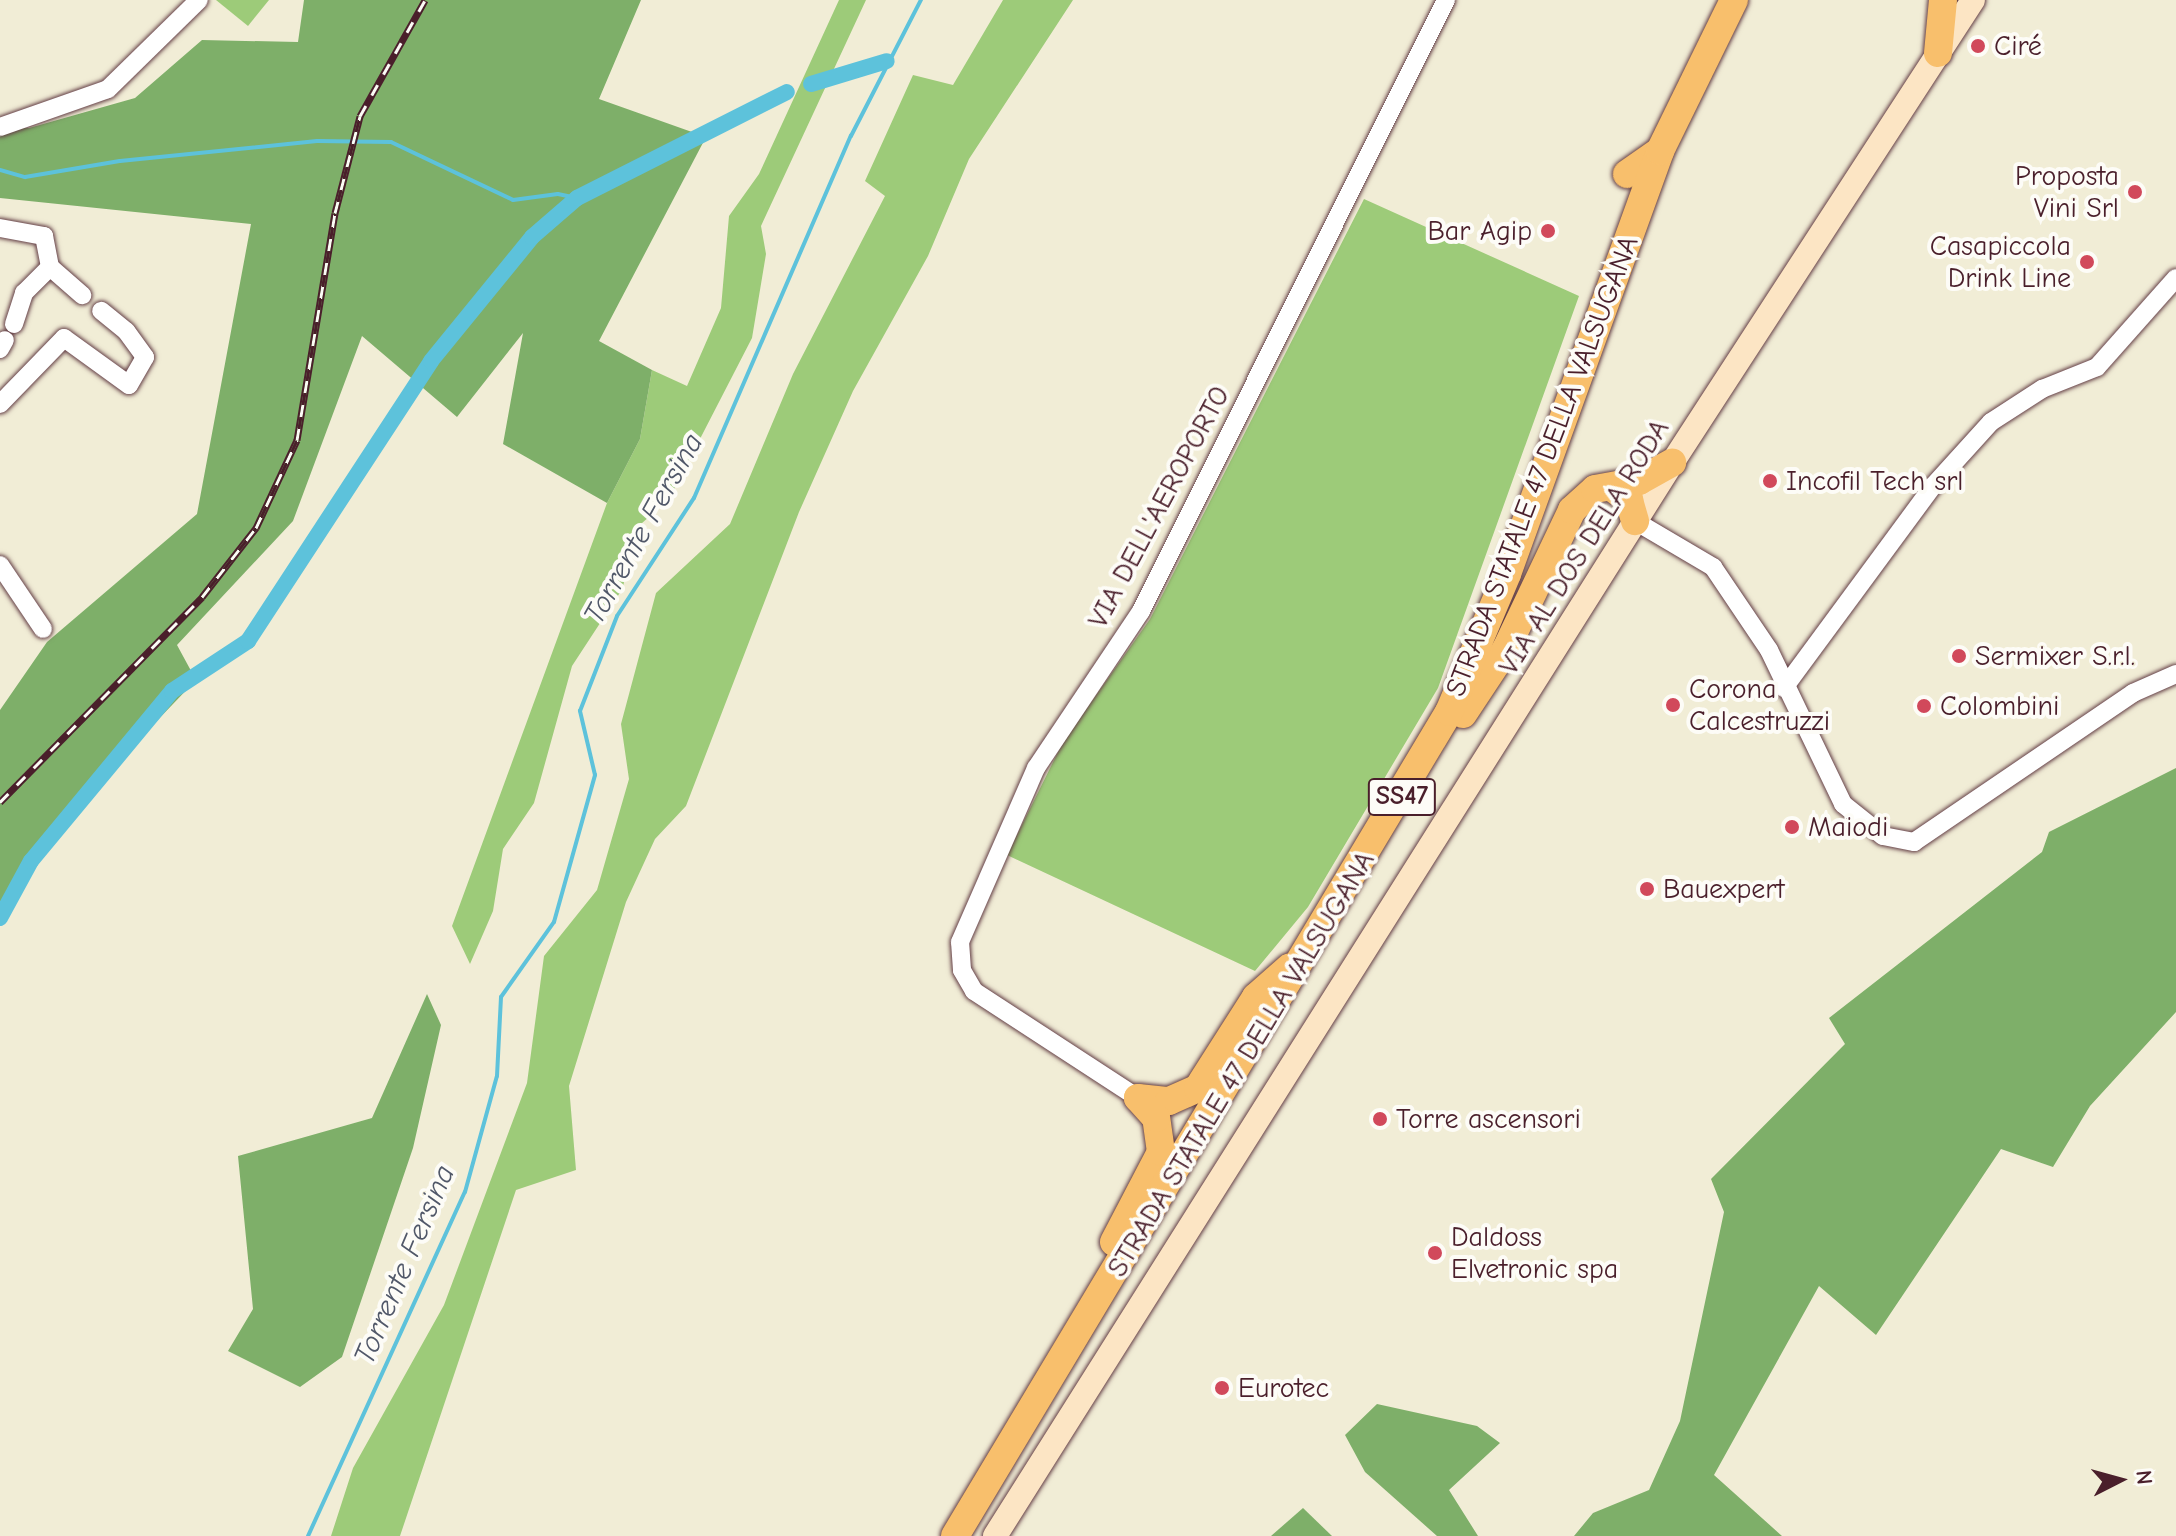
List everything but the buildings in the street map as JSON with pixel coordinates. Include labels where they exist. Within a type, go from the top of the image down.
[{"type":"highway","name":"STRADA STATALE 47 DELLA VALSUGANA","points":[[955,1536],[1404,793],[1480,645],[1660,151],[1734,0]]},
{"type":"highway","name":"STRADA STATALE 47 DELLA VALSUGANA","points":[[968,1536],[1460,718],[1681,130],[1744,0]]},
{"type":"highway","points":[[1938,53],[1943,0]]},
{"type":"highway","points":[[1627,174],[1660,151]]},
{"type":"highway","points":[[1592,277],[1603,308]]},
{"type":"highway","points":[[1460,718],[1506,649],[1572,510],[1595,489],[1614,489],[1672,463]]},
{"type":"highway","points":[[1614,489],[1629,500],[1635,521]]},
{"type":"highway","points":[[1138,1098],[1169,1101],[1198,1088],[1256,997],[1312,948]]},
{"type":"highway","points":[[1096,1304],[1117,1233],[1161,1152],[1156,1118],[1138,1098]]},
{"type":"main road","name":"VIA AL DOS DELA RODA","points":[[995,1536],[1635,521],[1973,0]]},
{"type":"street","points":[[0,127],[108,89],[199,0]]},
{"type":"street","name":"VIA DELL'AEROPORTO","points":[[1138,1098],[974,991],[962,970],[960,942],[1036,768],[1141,611],[1446,0]]},
{"type":"street","points":[[0,228],[44,236],[50,267],[82,295]]},
{"type":"street","points":[[6,338],[24,293],[50,267]]},
{"type":"street","points":[[1784,688],[1933,486],[1991,422],[2042,389],[2097,367],[2176,278]]},
{"type":"street","points":[[0,404],[64,338],[84,357],[129,385],[145,357],[126,331],[101,311]]},
{"type":"street","points":[[1635,521],[1713,567],[1769,650],[1784,688],[1843,804],[1883,836],[1914,842],[2133,693],[2176,674]]},
{"type":"street","points":[[0,565],[43,629]]},
{"type":"green space","points":[[216,0],[269,0],[248,26]]},
{"type":"green space","points":[[304,0],[641,0],[599,99],[706,137],[599,341],[652,370],[640,439],[607,503],[503,444],[523,333],[457,417],[362,336],[293,521],[177,645],[196,680],[33,850],[0,910],[0,710],[47,642],[197,514],[251,224],[0,198],[0,127],[29,128],[135,98],[202,40],[298,42]]},
{"type":"green space","points":[[839,0],[866,0],[761,226],[766,254],[752,338],[669,499],[632,532],[623,588],[572,666],[534,803],[503,849],[493,911],[470,964],[452,926],[607,503],[640,439],[652,370],[687,386],[721,308],[729,216],[759,174]]},
{"type":"green space","points":[[1003,0],[1073,0],[969,159],[928,256],[853,391],[799,512],[686,806],[655,839],[626,902],[569,1086],[576,1170],[516,1190],[400,1536],[331,1536],[353,1468],[444,1305],[527,1083],[544,956],[597,890],[629,779],[621,724],[656,593],[730,524],[793,374],[885,196],[865,181],[913,75],[953,85]]},
{"type":"green space","points":[[1364,199],[1579,296],[1438,688],[1308,907],[1255,971],[1007,855],[1063,742],[1150,619]]},
{"type":"green space","points":[[2176,768],[2176,1012],[2090,1106],[2053,1167],[2001,1149],[1876,1335],[1819,1286],[1714,1475],[1782,1536],[1574,1536],[1593,1513],[1649,1490],[1680,1421],[1724,1212],[1711,1179],[1845,1044],[1829,1018],[2042,852],[2049,832]]},
{"type":"green space","points":[[427,994],[441,1025],[413,1148],[342,1357],[300,1387],[228,1351],[253,1309],[238,1156],[372,1118]]},
{"type":"green space","points":[[1377,1404],[1477,1426],[1500,1443],[1449,1490],[1478,1536],[1437,1536],[1365,1472],[1345,1435]]},
{"type":"green space","points":[[1303,1508],[1332,1536],[1271,1536]]},
{"type":"waterway","name":"Torrente Fersina","points":[[308,1536],[465,1192],[497,1076],[501,997],[554,922],[595,775],[580,711],[617,616],[694,498],[851,136],[921,0]]},
{"type":"waterway","points":[[811,84],[887,61]]},
{"type":"waterway","points":[[0,918],[31,861],[172,691],[248,641],[431,361],[532,237],[577,198],[787,92]]},
{"type":"waterway","points":[[0,170],[25,177],[120,161],[317,141],[391,142],[513,200],[558,194],[577,198]]},
{"type":"railway","points":[[0,802],[202,597],[256,528],[297,440],[335,213],[360,116],[425,0]]},
{"type":"place","name":"Ciré","points":[[1978,46]]},
{"type":"place","name":"Proposta Vini Srl","points":[[2135,192]]},
{"type":"place","name":"Bar Agip","points":[[1548,231]]},
{"type":"place","name":"Casapiccola Drink Line","points":[[2087,262]]},
{"type":"place","name":"Incofil Tech srl","points":[[1770,481]]},
{"type":"place","name":"Sermixer S.r.l.","points":[[1959,656]]},
{"type":"place","name":"Corona Calcestruzzi","points":[[1673,705]]},
{"type":"place","name":"Colombini","points":[[1924,706]]},
{"type":"place","name":"Maiodi","points":[[1792,827]]},
{"type":"place","name":"Bauexpert","points":[[1647,889]]},
{"type":"place","name":"Torre ascensori","points":[[1380,1119]]},
{"type":"place","name":"Daldoss Elvetronic spa","points":[[1435,1253]]},
{"type":"place","name":"Eurotec","points":[[1222,1388]]}]
